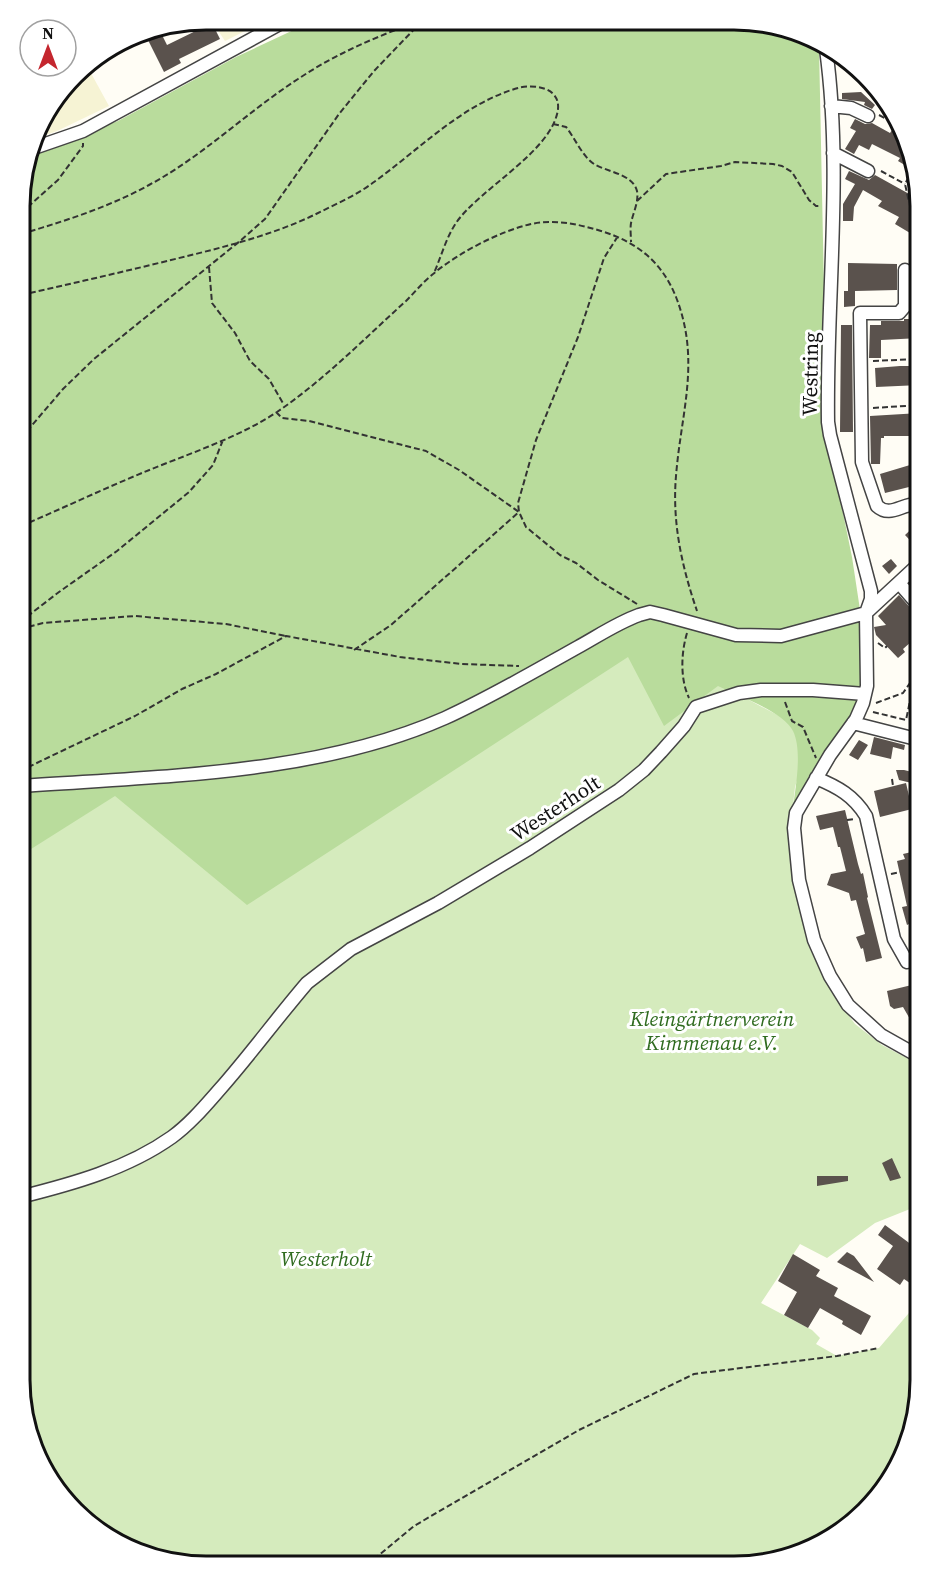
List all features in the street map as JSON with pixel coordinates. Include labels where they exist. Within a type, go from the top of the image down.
[{"type":"street","points":[[40,146],[83,131],[269,30]]},
{"type":"street","name":"Westring","points":[[827,57],[833,153],[828,422],[871,591],[867,614],[867,698],[854,723],[800,804],[794,822],[799,880],[811,933],[830,976],[853,1011],[889,1041],[910,1052]]},
{"type":"street","points":[[831,106],[852,108],[868,116]]},
{"type":"street","points":[[833,153],[868,171]]},
{"type":"street","points":[[905,270],[905,306],[899,313],[860,313],[862,462],[877,506],[883,511],[890,512],[910,506]]},
{"type":"street","points":[[30,785],[236,769],[283,763],[332,753],[392,738],[446,717],[628,619],[650,612],[736,635],[781,636],[867,614],[910,573]]},
{"type":"street","points":[[899,583],[910,596]]},
{"type":"street","points":[[696,707],[739,693],[779,689],[867,698]]},
{"type":"street","name":"Westerholt","points":[[30,1194],[99,1174],[151,1150],[172,1137],[203,1108],[300,991],[320,972],[351,949],[448,897],[530,848],[619,790],[644,770],[661,752],[684,726],[696,707]]},
{"type":"street","points":[[854,723],[910,737]]},
{"type":"street","points":[[820,772],[849,794],[866,816],[894,939],[907,962]]},
{"type":"path","points":[[30,231],[94,211],[151,184],[220,137],[298,79],[332,58],[370,39],[395,30]]},
{"type":"path","points":[[30,428],[63,389],[94,359],[265,219],[311,152],[374,71],[413,30]]},
{"type":"path","points":[[30,293],[192,255],[313,215],[372,184],[445,127],[504,92],[536,86],[548,89],[556,98],[558,109],[553,124],[530,153],[456,223],[434,273]]},
{"type":"path","points":[[868,116],[880,115],[886,118]]},
{"type":"path","points":[[553,124],[566,127],[595,165],[628,179],[636,188],[637,201],[630,225],[631,242]]},
{"type":"path","points":[[30,205],[58,180],[83,146],[83,131]]},
{"type":"path","points":[[637,201],[666,174],[735,162],[782,166],[792,172],[809,200],[816,206],[833,206]]},
{"type":"path","points":[[868,171],[874,167],[905,184]]},
{"type":"path","points":[[908,179],[905,184],[910,202]]},
{"type":"path","points":[[30,522],[223,439],[276,412],[298,398],[335,366],[434,273],[468,251],[503,233],[531,224],[578,223],[618,236],[651,256],[666,276],[681,311],[688,340],[689,372],[676,476],[676,535],[696,608],[696,623],[682,657],[684,686],[696,707]]},
{"type":"path","points":[[618,236],[604,258],[578,338],[536,440],[518,503],[519,512],[526,527],[560,555],[576,563],[598,580],[650,612]]},
{"type":"path","points":[[209,267],[212,303],[235,333],[250,361],[269,379],[284,405]]},
{"type":"path","points":[[861,361],[910,359]]},
{"type":"path","points":[[861,408],[910,406]]},
{"type":"path","points":[[276,412],[282,418],[309,421],[426,452],[459,470],[519,512]]},
{"type":"path","points":[[30,615],[117,551],[189,492],[213,465],[223,439]]},
{"type":"path","points":[[354,650],[391,625],[519,512]]},
{"type":"path","points":[[30,627],[43,623],[135,616],[226,624],[354,650],[461,664],[540,667]]},
{"type":"path","points":[[30,766],[135,716],[182,689],[216,674],[286,636]]},
{"type":"path","points":[[867,698],[876,703],[903,693],[910,683]]},
{"type":"path","points":[[779,689],[792,721],[803,727],[820,772]]},
{"type":"path","points":[[866,710],[906,720],[910,701]]},
{"type":"path","points":[[892,779],[893,786]]},
{"type":"path","points":[[379,1556],[414,1526],[579,1430],[694,1374],[837,1356],[879,1348]]},
{"type":"shaded area","points":[[218,30],[247,30],[225,41]]},
{"type":"shaded area","points":[[91,73],[109,106],[45,135],[60,108]]},
{"type":"green space","points":[[294,30],[734,30],[780,36],[819,52],[827,435],[852,557],[862,623],[861,685],[856,707],[844,729],[809,777],[792,814],[797,749],[796,739],[788,724],[759,705],[718,686],[664,726],[628,657],[247,905],[115,796],[30,850],[30,206],[36,160],[39,150],[118,121],[236,57]]},
{"type":"green space","name":"Westerholt","points":[[629,652],[717,683],[783,718],[794,728],[799,742],[799,774],[795,787],[790,833],[794,882],[810,949],[832,993],[855,1024],[882,1045],[910,1060],[910,1209],[875,1223],[827,1258],[800,1244],[761,1303],[812,1330],[820,1338],[816,1344],[837,1356],[879,1348],[910,1312],[910,1392],[907,1414],[892,1458],[874,1487],[841,1520],[822,1532],[791,1547],[746,1556],[206,1556],[160,1550],[139,1543],[99,1520],[66,1487],[54,1468],[39,1437],[30,1392],[30,845],[116,793]]},
{"type":"building","points":[[216,30],[220,39],[179,59],[181,63],[164,72],[148,40],[162,36],[167,45],[196,31]]},
{"type":"building","points":[[861,92],[875,105],[872,109],[864,105],[865,102],[842,99],[842,93]]},
{"type":"building","points":[[855,119],[865,124],[872,123],[890,133],[892,130],[905,165],[898,161],[900,158],[872,144],[869,150],[859,145],[854,154],[845,149],[856,131],[850,128]]},
{"type":"building","points":[[849,171],[869,180],[875,175],[909,194],[910,233],[895,224],[899,217],[878,206],[882,201],[863,190],[854,207],[853,221],[843,221],[843,204],[855,184],[845,179]]},
{"type":"building","points":[[848,263],[897,264],[897,290],[855,291],[855,306],[844,307],[844,291],[848,291]]},
{"type":"building","points":[[904,319],[910,319],[910,339],[881,340],[881,358],[869,358],[870,325],[881,325],[881,321],[904,321]]},
{"type":"building","points":[[841,325],[852,325],[853,432],[840,432]]},
{"type":"building","points":[[910,366],[910,385],[876,387],[875,368]]},
{"type":"building","points":[[910,414],[909,436],[881,438],[880,464],[871,464],[870,416]]},
{"type":"building","points":[[910,465],[910,487],[885,493],[880,474]]},
{"type":"building","points":[[910,530],[910,540],[905,535]]},
{"type":"building","points":[[891,559],[897,566],[889,574],[882,566]]},
{"type":"building","points":[[899,595],[910,607],[910,643],[898,658],[876,635],[874,627],[886,625],[878,616]]},
{"type":"building","points":[[874,737],[905,745],[904,750],[893,747],[891,759],[870,754]]},
{"type":"building","points":[[859,740],[868,745],[858,760],[849,755]]},
{"type":"building","points":[[896,770],[910,772],[910,783],[899,780]]},
{"type":"building","points":[[906,783],[910,810],[880,817],[874,791]]},
{"type":"building","points":[[845,810],[858,864],[861,874],[863,873],[882,958],[866,962],[863,948],[861,949],[856,937],[865,934],[856,900],[851,901],[849,893],[827,885],[831,874],[846,871],[840,847],[838,847],[833,827],[820,830],[816,816]]},
{"type":"building","points":[[910,852],[910,928],[902,907],[907,906],[897,861],[905,859],[903,854]]},
{"type":"building","points":[[910,985],[910,1019],[903,1007],[894,1009],[890,1006],[887,991]]},
{"type":"building","points":[[892,1158],[901,1178],[890,1181],[882,1163]]},
{"type":"building","points":[[817,1176],[848,1176],[848,1181],[817,1186]]},
{"type":"building","points":[[885,1225],[910,1244],[910,1283],[904,1279],[900,1285],[877,1269],[893,1246],[878,1235]]},
{"type":"building","points":[[847,1252],[854,1256],[874,1282],[837,1262]]},
{"type":"building","points":[[793,1254],[820,1270],[816,1276],[838,1288],[834,1296],[871,1316],[861,1335],[820,1308],[808,1328],[784,1315],[797,1292],[778,1281]]},
{"type":"park label","name":"Kleingärtnerverein Kimmenau e.V.","points":[[712,1030]]}]
